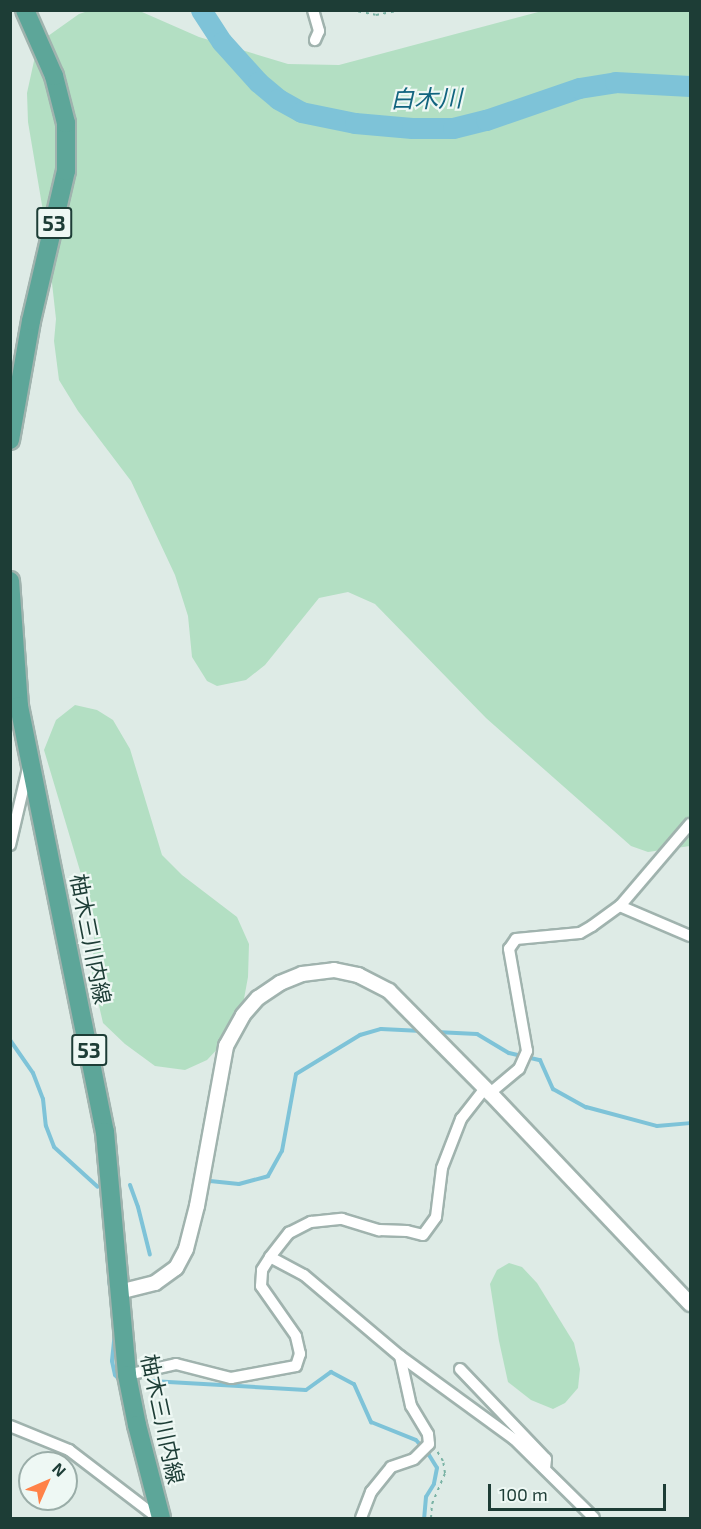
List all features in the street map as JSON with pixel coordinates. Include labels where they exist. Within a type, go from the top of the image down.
[{"type":"main road","name":"53","points":[[10,440],[31,321],[66,171],[66,123],[56,86],[25,10]]},
{"type":"main road","name":"柚木三川内線","points":[[10,581],[19,706],[105,1132],[127,1375],[160,1518]]},
{"type":"street","points":[[313,10],[319,31],[315,40]]},
{"type":"street","points":[[10,845],[30,759]]},
{"type":"street","points":[[127,1375],[176,1364],[231,1378],[296,1366],[300,1354],[296,1336],[261,1286],[262,1269],[270,1257],[289,1233],[311,1222],[342,1219],[379,1230],[423,1235],[436,1217],[442,1168],[461,1119],[488,1090],[519,1069],[527,1051],[509,949],[516,939],[531,935],[580,933],[620,906],[690,824]]},
{"type":"street","points":[[620,906],[690,936]]},
{"type":"street","points":[[119,1292],[155,1283],[176,1268],[186,1249],[197,1206],[226,1046],[250,1006],[280,983],[302,974],[334,970],[358,975],[389,991],[488,1090],[690,1304]]},
{"type":"street","points":[[270,1257],[304,1275],[400,1356],[514,1438],[594,1518]]},
{"type":"street","points":[[362,1518],[372,1492],[391,1467],[417,1455],[429,1442],[411,1406],[400,1356]]},
{"type":"street","points":[[460,1369],[546,1459],[545,1469]]},
{"type":"street","points":[[10,1426],[69,1450],[160,1518]]},
{"type":"path","points":[[351,10],[376,15],[402,10]]},
{"type":"path","points":[[429,1442],[443,1461],[445,1473],[432,1504],[431,1518]]},
{"type":"green space","points":[[132,10],[142,12],[199,37],[288,64],[339,65],[542,11],[690,11],[690,846],[648,852],[631,846],[486,718],[375,604],[348,592],[319,598],[265,665],[246,680],[217,686],[207,681],[192,657],[188,616],[175,575],[131,481],[78,411],[59,380],[54,341],[56,319],[46,229],[28,122],[27,93],[34,61],[48,36],[79,14],[88,11]]},
{"type":"green space","points":[[75,705],[97,710],[113,720],[130,749],[162,855],[182,875],[237,917],[249,944],[248,977],[242,1010],[223,1043],[207,1060],[185,1070],[155,1066],[125,1044],[103,1023],[92,975],[95,921],[44,750],[56,720]]},
{"type":"green space","points":[[509,1263],[522,1267],[537,1283],[574,1343],[580,1369],[578,1388],[565,1403],[553,1409],[531,1400],[508,1382],[490,1284],[497,1270]]},
{"type":"waterway","name":"白木川","points":[[201,10],[222,42],[258,82],[278,99],[301,112],[355,123],[412,128],[453,128],[486,120],[579,88],[615,82],[690,86]]},
{"type":"waterway","points":[[210,1181],[239,1184],[268,1176],[282,1151],[296,1074],[360,1035],[381,1029],[422,1031]]},
{"type":"waterway","points":[[436,1032],[477,1034],[509,1053],[540,1060],[553,1089],[586,1107],[657,1126],[690,1123]]},
{"type":"waterway","points":[[10,1040],[33,1073],[43,1099],[46,1126],[54,1147],[98,1187]]},
{"type":"waterway","points":[[130,1185],[150,1255]]},
{"type":"waterway","points":[[109,1279],[111,1294]]},
{"type":"waterway","points":[[115,1332],[112,1361],[115,1375],[121,1381]]},
{"type":"waterway","points":[[151,1381],[306,1390],[331,1372],[354,1384],[371,1422],[416,1440],[429,1455],[437,1468],[434,1484],[426,1497],[424,1518]]}]
